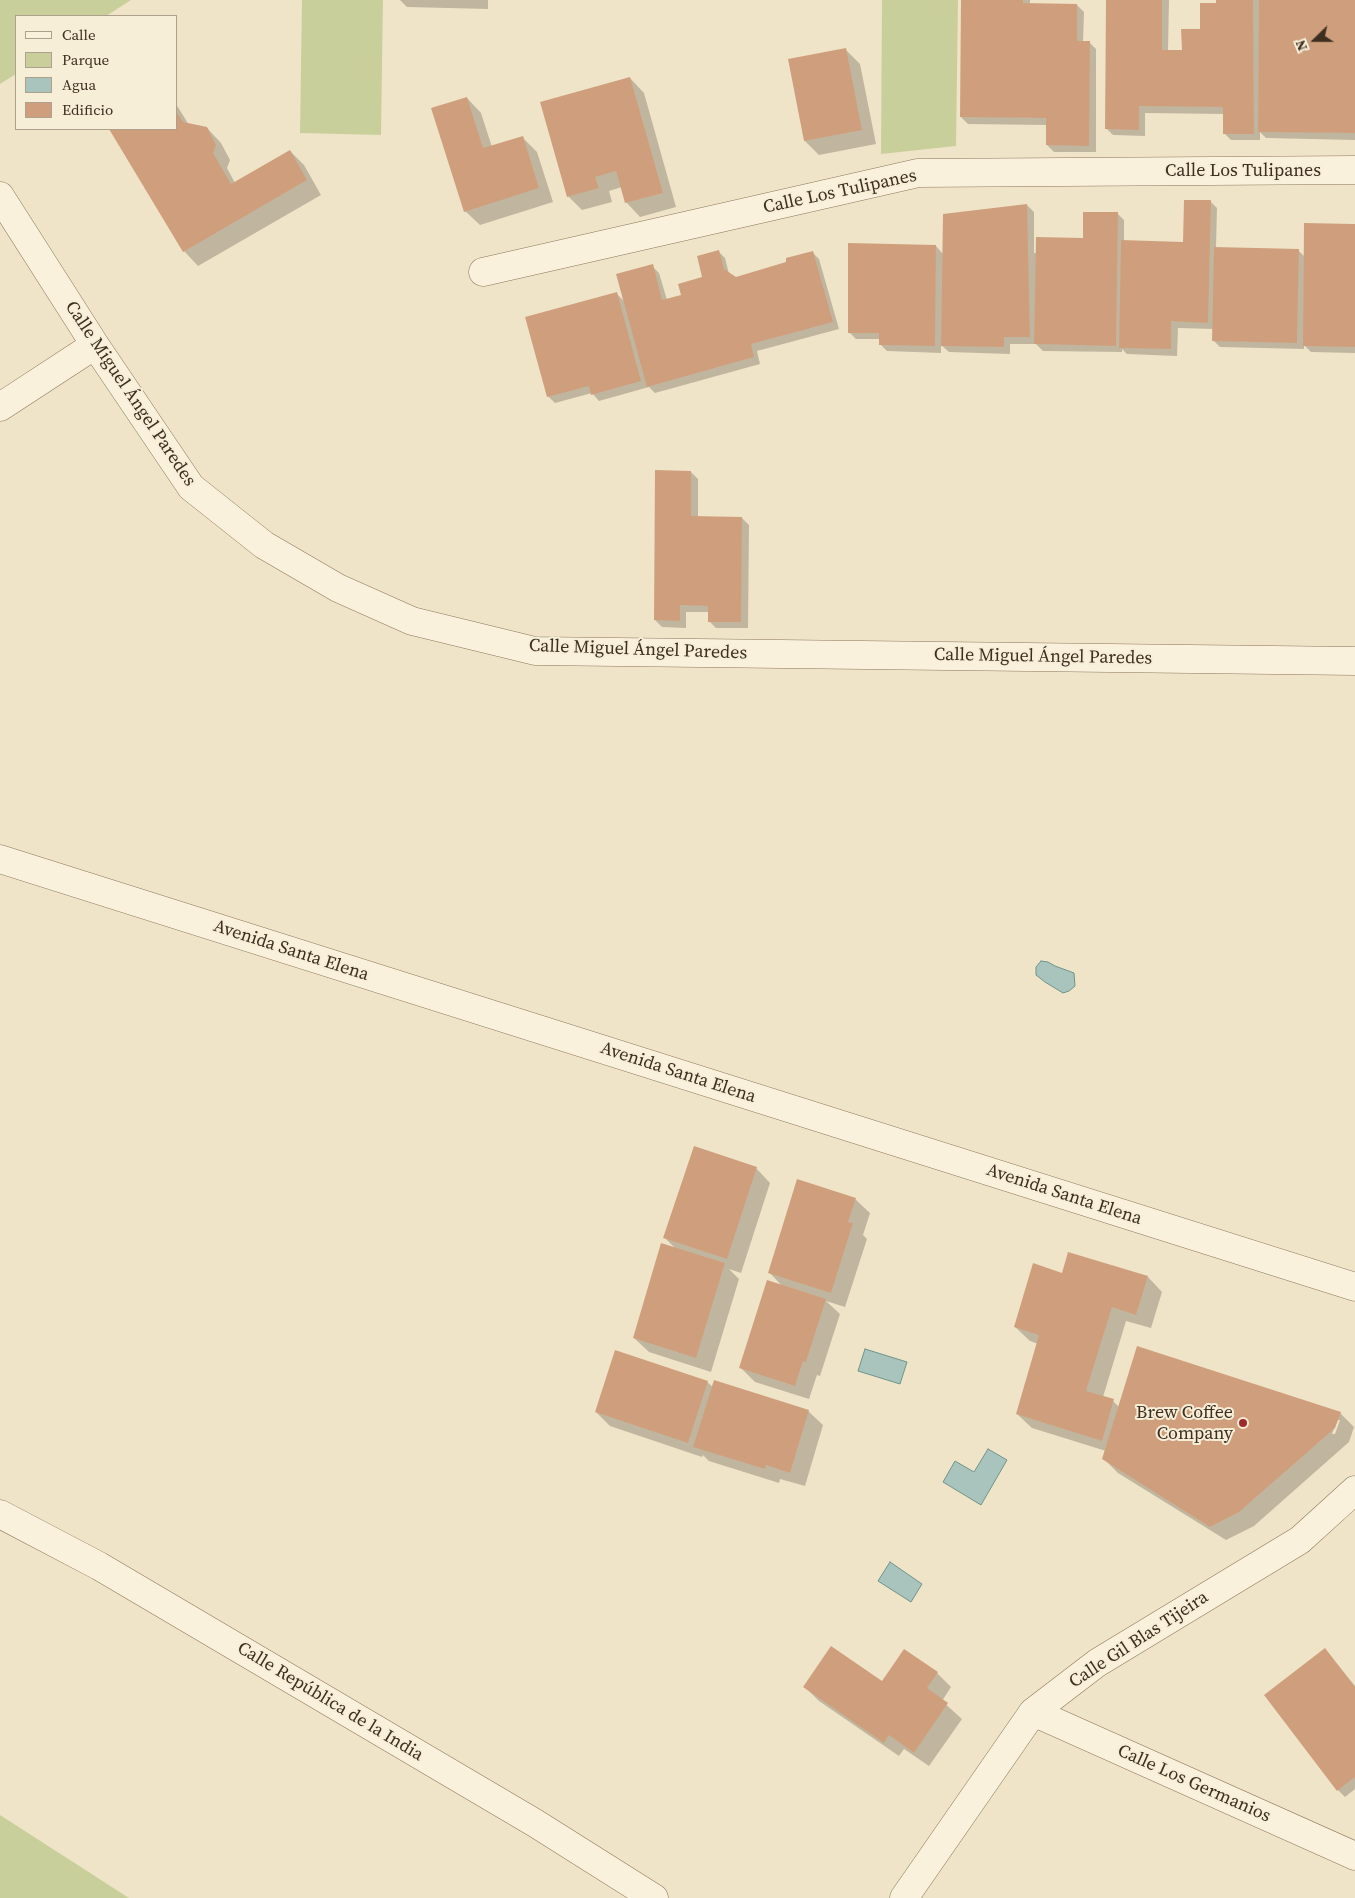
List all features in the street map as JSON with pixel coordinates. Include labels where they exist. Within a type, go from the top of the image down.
[{"type":"street","name":"Calle Los Tulipanes","points":[[483,272],[918,173],[1355,170]]},
{"type":"street","name":"Calle Miguel Ángel Paredes","points":[[0,196],[95,345],[192,487],[264,545],[338,588],[412,621],[535,651],[1355,661]]},
{"type":"street","points":[[0,407],[95,345]]},
{"type":"street","name":"Avenida Santa Elena","points":[[0,859],[1355,1287]]},
{"type":"street","name":"Calle Gil Blas Tijeira","points":[[904,1898],[1033,1712],[1097,1663],[1300,1540],[1355,1490]]},
{"type":"street","name":"Calle República de la India","points":[[0,1514],[107,1570],[535,1823],[654,1898]]},
{"type":"street","name":"Calle Los Germanios","points":[[1033,1712],[1355,1856]]},
{"type":"green space","points":[[0,0],[131,0],[108,15],[15,15],[15,75],[0,84]]},
{"type":"green space","points":[[302,0],[383,0],[381,135],[300,133]]},
{"type":"green space","points":[[882,0],[958,0],[956,146],[881,154]]},
{"type":"green space","points":[[0,1815],[129,1898],[0,1898]]},
{"type":"water","points":[[1041,961],[1074,973],[1075,986],[1063,993],[1045,982],[1036,975],[1036,967]]},
{"type":"water","points":[[865,1349],[907,1362],[900,1384],[858,1371]]},
{"type":"water","points":[[988,1449],[1007,1460],[981,1505],[943,1482],[955,1461],[974,1472]]},
{"type":"water","points":[[890,1562],[922,1584],[911,1602],[878,1581]]},
{"type":"building","points":[[961,0],[1023,0],[1023,3],[1077,4],[1077,41],[1090,41],[1089,146],[1046,145],[1046,118],[960,117]]},
{"type":"building","points":[[1106,0],[1162,0],[1162,50],[1182,50],[1181,29],[1200,29],[1200,3],[1216,3],[1216,0],[1253,0],[1254,134],[1223,134],[1223,107],[1139,106],[1139,130],[1105,129]]},
{"type":"building","points":[[1259,0],[1355,0],[1355,133],[1258,132]]},
{"type":"building","points":[[846,48],[862,130],[804,141],[788,59]]},
{"type":"building","points":[[630,77],[663,193],[625,203],[616,171],[595,177],[599,188],[567,197],[540,102]]},
{"type":"building","points":[[467,97],[483,148],[523,136],[539,188],[464,212],[431,108]]},
{"type":"building","points":[[178,114],[183,122],[207,127],[216,145],[213,153],[231,184],[290,150],[307,180],[183,252],[110,130],[178,130]]},
{"type":"building","points":[[1184,200],[1211,200],[1208,323],[1171,321],[1171,349],[1119,348],[1121,240],[1183,242]]},
{"type":"building","points":[[1027,204],[1030,337],[1004,337],[1004,347],[941,346],[943,214]]},
{"type":"building","points":[[1083,212],[1118,212],[1116,346],[1034,344],[1036,237],[1083,238]]},
{"type":"building","points":[[1304,223],[1355,224],[1355,347],[1303,346]]},
{"type":"building","points":[[848,243],[936,245],[935,346],[879,345],[879,333],[848,333]]},
{"type":"building","points":[[1214,247],[1299,249],[1297,343],[1212,341]]},
{"type":"building","points":[[719,250],[724,269],[736,277],[786,262],[786,258],[813,251],[833,322],[751,344],[754,357],[647,387],[616,274],[653,264],[662,300],[681,295],[678,284],[702,277],[697,256]]},
{"type":"building","points":[[617,292],[641,381],[591,395],[589,386],[547,397],[525,317]]},
{"type":"building","points":[[655,470],[691,471],[691,516],[742,517],[741,622],[708,622],[708,606],[680,605],[680,621],[654,620]]},
{"type":"building","points":[[694,1146],[757,1167],[727,1259],[663,1238]]},
{"type":"building","points":[[797,1179],[856,1198],[848,1222],[853,1223],[831,1293],[768,1273]]},
{"type":"building","points":[[661,1243],[725,1263],[696,1358],[633,1338]]},
{"type":"building","points":[[1068,1252],[1148,1276],[1136,1315],[1112,1307],[1086,1391],[1114,1399],[1102,1441],[1016,1414],[1039,1335],[1014,1327],[1033,1263],[1062,1273]]},
{"type":"building","points":[[767,1280],[826,1299],[806,1362],[803,1361],[795,1386],[739,1368]]},
{"type":"building","points":[[1137,1346],[1341,1412],[1335,1428],[1239,1512],[1210,1527],[1102,1459]]},
{"type":"building","points":[[615,1350],[708,1381],[688,1443],[595,1412]]},
{"type":"building","points":[[714,1380],[809,1410],[790,1473],[766,1465],[765,1469],[693,1447]]},
{"type":"building","points":[[831,1646],[882,1681],[904,1649],[938,1672],[927,1688],[948,1703],[914,1753],[889,1735],[884,1743],[803,1687]]},
{"type":"building","points":[[1325,1648],[1355,1687],[1355,1777],[1337,1791],[1264,1695]]},
{"type":"place","name":"Brew Coffee Company","points":[[1243,1423]]}]
